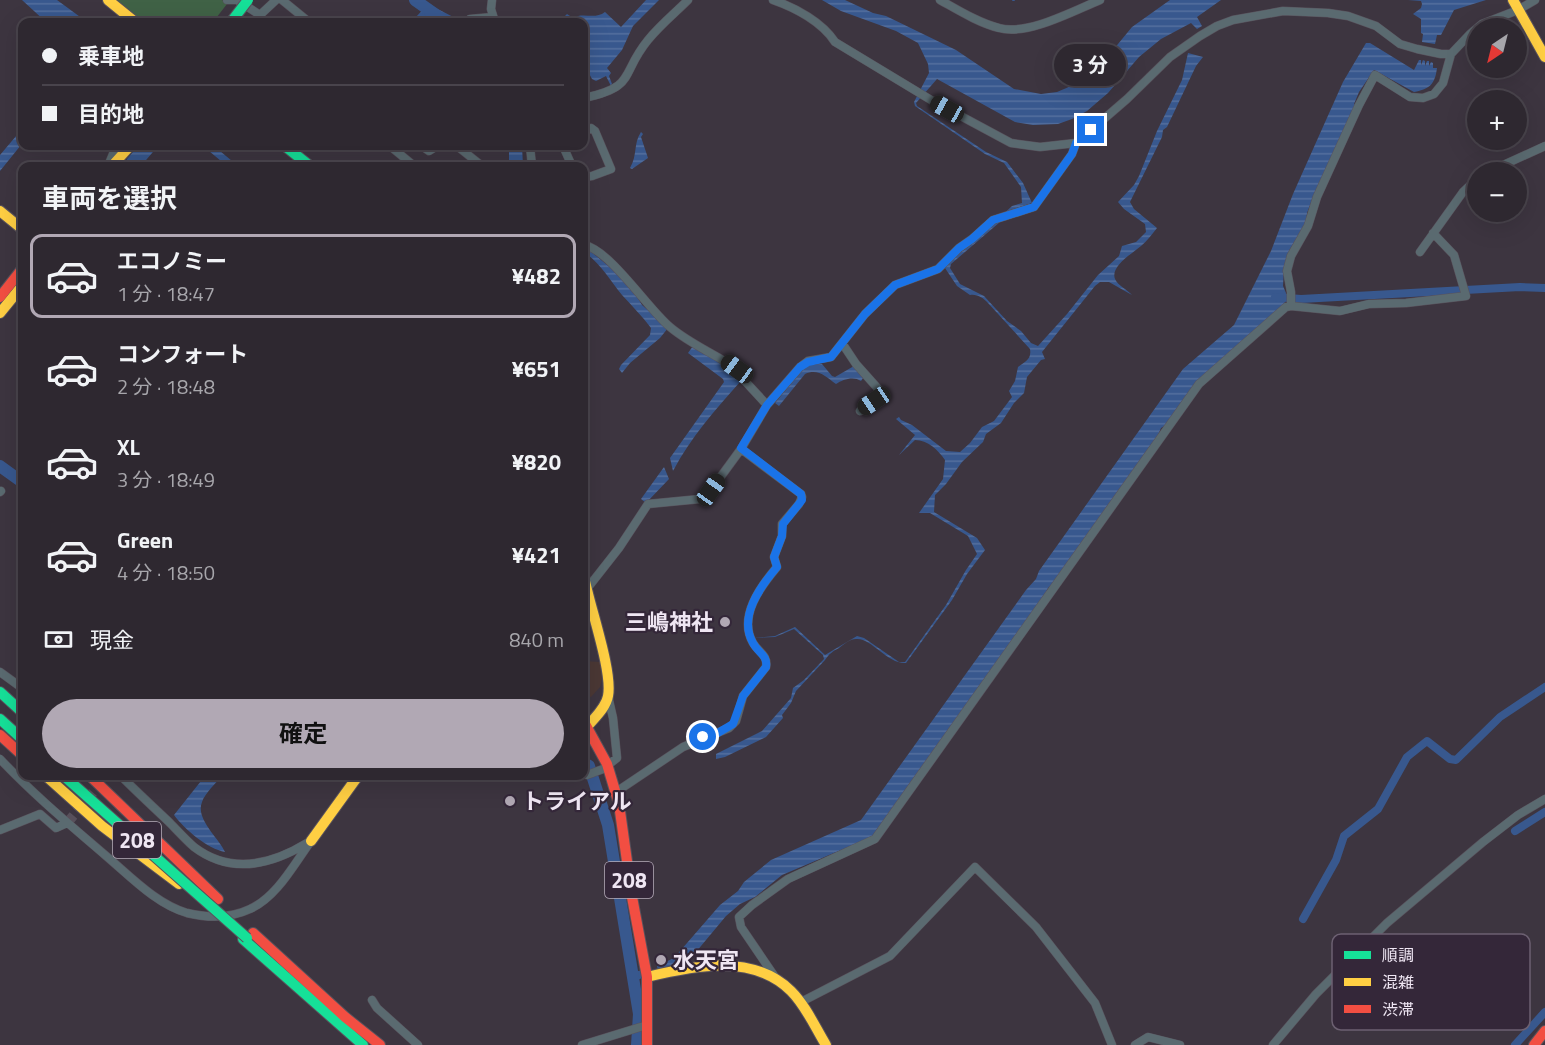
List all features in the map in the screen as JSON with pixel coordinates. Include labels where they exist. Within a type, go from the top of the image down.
[{"type":"main road","points":[[108,0],[130,18]]},
{"type":"main road","points":[[234,18],[248,0]]},
{"type":"main road","points":[[1515,5],[1545,57]]},
{"type":"main road","points":[[114,162],[126,150]]},
{"type":"main road","points":[[290,150],[305,162]]},
{"type":"main road","points":[[0,210],[18,226]]},
{"type":"main road","points":[[0,297],[18,274]]},
{"type":"main road","points":[[0,313],[18,291]]},
{"type":"main road","points":[[588,598],[604,660],[608,696],[588,720]]},
{"type":"main road","points":[[0,692],[18,708]]},
{"type":"main road","points":[[0,719],[18,735]]},
{"type":"main road","points":[[0,724],[18,740]]},
{"type":"main road","name":"208","points":[[588,730],[616,792],[622,822],[632,897],[647,977],[647,1045]]},
{"type":"main road","points":[[0,735],[18,751]]},
{"type":"main road","points":[[50,780],[102,826],[188,891]]},
{"type":"main road","name":"208","points":[[63,780],[206,907],[248,937],[363,1045]]},
{"type":"main road","name":"208","points":[[69,780],[369,1045]]},
{"type":"main road","points":[[94,780],[218,899],[248,937],[380,1045]]},
{"type":"main road","points":[[310,841],[355,780]]},
{"type":"main road","points":[[647,977],[704,966],[739,968],[776,978],[801,1002],[826,1045]]},
{"type":"main road","points":[[1534,1045],[1545,1031]]},
{"type":"street","points":[[227,0],[230,2],[237,0],[260,15],[276,0]]},
{"type":"street","points":[[282,0],[304,18]]},
{"type":"street","points":[[492,0],[494,18]]},
{"type":"street","points":[[588,97],[603,94],[622,83],[648,40],[688,0]]},
{"type":"street","points":[[773,0],[814,21],[828,30],[835,42],[931,100],[1011,143],[1040,147],[1076,143]]},
{"type":"street","points":[[940,0],[999,28],[1012,30],[1042,23],[1100,0]]},
{"type":"street","points":[[1291,304],[1287,271],[1291,256],[1308,226],[1317,197],[1375,75],[1410,97],[1423,98],[1434,94],[1443,83],[1451,54],[1482,24],[1515,5],[1535,0]]},
{"type":"street","points":[[588,587],[619,548],[648,504],[700,499],[711,490],[741,448],[767,405],[800,367],[808,362],[831,357],[865,314],[895,285],[938,269],[993,220],[1034,207],[1072,154],[1076,143],[1127,99],[1170,57],[1200,36],[1233,20],[1283,11],[1328,13],[1348,16],[1376,26],[1400,44],[1441,54],[1451,54]]},
{"type":"street","points":[[588,130],[591,128],[595,131],[611,168],[588,176]]},
{"type":"street","points":[[1511,162],[1545,147]]},
{"type":"street","points":[[395,150],[409,162]]},
{"type":"street","points":[[462,150],[477,162]]},
{"type":"street","points":[[1420,252],[1467,188]]},
{"type":"street","points":[[776,978],[741,927],[739,917],[788,879],[875,839],[1199,384],[1291,304],[1340,311],[1369,304],[1406,303],[1466,296],[1454,255],[1433,232]]},
{"type":"street","points":[[588,246],[633,284],[646,304],[671,328],[737,369],[767,405]]},
{"type":"street","points":[[842,343],[856,364],[881,392],[874,401],[860,411]]},
{"type":"street","points":[[616,792],[683,747],[729,728],[736,721],[743,696],[766,667],[764,654],[753,642],[747,617],[762,586],[777,567],[774,557],[782,536],[783,524],[800,504],[802,497],[741,448]]},
{"type":"street","points":[[0,672],[18,685]]},
{"type":"street","points":[[588,773],[605,767],[618,758],[608,696]]},
{"type":"street","points":[[0,759],[18,778]]},
{"type":"street","points":[[20,780],[144,888],[164,902],[186,912],[208,917],[230,915],[253,908],[282,882],[310,841]]},
{"type":"street","points":[[125,780],[195,847],[216,859],[243,865],[266,862],[287,855],[310,841]]},
{"type":"street","points":[[1376,934],[1483,842],[1518,815],[1545,799]]},
{"type":"street","points":[[0,830],[40,814],[56,828],[67,823]]},
{"type":"street","points":[[801,1002],[890,956],[975,867],[1036,927],[1095,1003],[1109,1044]]},
{"type":"street","points":[[1273,1045],[1332,978]]},
{"type":"street","points":[[372,1000],[377,1008],[418,1045]]},
{"type":"street","points":[[582,1045],[647,1025]]},
{"type":"street","points":[[1135,1045],[1148,1037],[1180,1045]]},
{"type":"shaded area","points":[[588,661],[600,662],[603,675],[600,687],[591,697],[588,696]]},
{"type":"green space","points":[[114,0],[222,0],[227,4],[216,18],[136,18]]},
{"type":"water","points":[[22,0],[57,0],[82,18],[42,18]]},
{"type":"water","points":[[646,0],[659,0],[633,26],[622,50],[607,68],[611,73],[609,76],[611,86],[606,76],[596,81],[592,79],[588,72],[588,18],[573,18],[605,12],[621,27]]},
{"type":"water","points":[[822,0],[845,0],[873,13],[886,16],[956,50],[1014,89],[1041,94],[1057,92],[1090,78],[1132,27],[1170,0],[1221,0],[1197,17],[1202,26],[1197,29],[1191,23],[1161,39],[1139,57],[1108,93],[1087,111],[1058,124],[1033,125],[1015,122],[937,79],[916,103],[917,106],[986,152],[1007,162],[1023,183],[1032,203],[1011,210],[1007,220],[1000,222],[951,264],[950,268],[960,284],[984,296],[1007,321],[1021,331],[1031,343],[1038,346],[1098,275],[1119,256],[1122,246],[1136,242],[1146,232],[1145,224],[1118,202],[1139,176],[1157,131],[1182,80],[1188,53],[1203,57],[1196,66],[1167,127],[1163,130],[1162,137],[1130,202],[1134,209],[1157,228],[1145,242],[1123,260],[1114,274],[1116,281],[1132,295],[1109,282],[1100,282],[1095,286],[1042,352],[1045,359],[1041,360],[1027,377],[1024,393],[1014,403],[1001,423],[986,434],[983,442],[962,462],[935,495],[934,512],[977,538],[985,550],[906,663],[899,662],[905,662],[946,605],[977,554],[968,536],[930,513],[919,513],[943,479],[945,460],[932,446],[920,440],[915,440],[899,455],[915,435],[896,419],[899,417],[912,425],[946,451],[960,452],[982,427],[994,421],[1012,397],[1009,391],[1015,381],[1018,367],[1030,356],[1030,349],[988,303],[957,286],[945,268],[950,260],[972,244],[1012,206],[1022,203],[1021,187],[1004,163],[985,154],[915,106],[914,102],[929,73],[928,64],[918,43],[896,31],[841,11]]},
{"type":"water","points":[[1408,0],[1486,0],[1454,10],[1441,35],[1437,35],[1435,44],[1422,42],[1421,19],[1413,14],[1421,8],[1421,1]]},
{"type":"water","points":[[428,4],[455,18],[416,18]]},
{"type":"water","points":[[1366,43],[1370,43],[1414,70],[1419,60],[1421,60],[1421,65],[1423,60],[1425,61],[1425,66],[1427,61],[1429,61],[1429,66],[1431,62],[1433,63],[1433,68],[1437,68],[1435,78],[1428,87],[1414,92],[1374,70],[1359,92],[1354,104],[1356,105],[1315,192],[1307,213],[1306,224],[1290,249],[1284,268],[1285,302],[1280,309],[1237,347],[1161,428],[1054,583],[1048,588],[1041,602],[874,836],[782,875],[755,897],[740,904],[726,916],[686,964],[680,959],[658,971],[657,966],[674,958],[720,905],[771,860],[861,820],[1036,579],[1039,571],[1183,369],[1234,325],[1271,251],[1293,194],[1343,82]]},
{"type":"water","points":[[641,132],[648,158],[632,169],[630,168]]},
{"type":"water","points":[[18,134],[18,149],[0,171],[0,155]]},
{"type":"water","points":[[135,150],[155,150],[144,162],[126,162]]},
{"type":"water","points":[[208,150],[219,150],[233,162],[222,162]]},
{"type":"water","points":[[509,150],[522,150],[523,162],[509,162]]},
{"type":"water","points":[[588,250],[628,282],[642,305],[668,328],[622,373],[619,369],[621,365],[650,335],[651,328],[590,256]]},
{"type":"water","points":[[693,346],[736,372],[740,382],[696,435],[673,471],[670,458],[724,382],[688,353]]},
{"type":"water","points":[[822,364],[835,377],[854,366],[863,378],[861,381],[848,379],[836,384],[822,374],[810,372],[805,374],[779,406],[775,403],[808,365]]},
{"type":"water","points":[[664,467],[669,479],[646,503],[641,499]]},
{"type":"water","points":[[795,627],[825,655],[857,636],[864,638],[899,662],[862,639],[849,641],[830,654],[796,691],[782,715],[783,718],[766,737],[716,759],[716,754],[762,731],[791,698],[793,688],[824,659],[823,655],[794,629],[775,637],[752,638],[775,636]]},
{"type":"water","points":[[218,780],[203,799],[201,808],[205,822],[225,852],[197,838],[174,815],[201,781]]},
{"type":"waterway","points":[[415,0],[440,18]]},
{"type":"waterway","points":[[1275,297],[1301,299],[1520,287],[1545,288]]},
{"type":"waterway","points":[[0,466],[18,479]]},
{"type":"waterway","points":[[1303,919],[1336,860],[1344,836],[1378,809],[1407,757],[1427,741],[1450,759],[1456,760],[1500,717],[1545,687]]},
{"type":"waterway","points":[[588,765],[608,825],[639,1014],[637,1045]]},
{"type":"waterway","points":[[1515,831],[1545,812]]},
{"type":"waterway","points":[[633,978],[639,975]]},
{"type":"waterway","points":[[1530,1028],[1545,1012]]},
{"type":"waterway","points":[[1515,1045],[1529,1030]]},
{"type":"tunnel","points":[[67,823],[104,780]]},
{"type":"traffic: fast","points":[[234,18],[248,0]]},
{"type":"traffic: fast","points":[[290,150],[305,162]]},
{"type":"traffic: fast","points":[[0,692],[18,708]]},
{"type":"traffic: fast","points":[[0,719],[18,735]]},
{"type":"traffic: fast","points":[[69,780],[247,938]]},
{"type":"traffic: fast","points":[[243,939],[363,1045]]},
{"type":"traffic: slow","points":[[108,0],[130,18]]},
{"type":"traffic: slow","points":[[1513,0],[1545,57]]},
{"type":"traffic: slow","points":[[116,162],[126,150]]},
{"type":"traffic: slow","points":[[0,211],[18,226]]},
{"type":"traffic: slow","points":[[0,313],[18,291]]},
{"type":"traffic: slow","points":[[588,592],[609,685],[605,705],[588,726]]},
{"type":"traffic: slow","points":[[50,780],[102,826],[179,884]]},
{"type":"traffic: slow","points":[[311,841],[355,780]]},
{"type":"traffic: slow","points":[[647,977],[703,967],[741,967],[759,971],[776,979],[791,991],[806,1010],[826,1045]]},
{"type":"traffic: jam","points":[[0,297],[18,274]]},
{"type":"traffic: jam","points":[[588,729],[607,764],[619,804],[632,897],[647,977],[647,1045]]},
{"type":"traffic: jam","points":[[0,735],[18,751]]},
{"type":"traffic: jam","points":[[94,780],[218,899]]},
{"type":"traffic: jam","points":[[253,933],[345,1017],[380,1045]]},
{"type":"traffic: jam","points":[[1534,1045],[1545,1031]]},
{"type":"place","name":"三嶋神社","points":[[725,622]]},
{"type":"place","name":"トライアル","points":[[510,801]]},
{"type":"place","name":"水天宮","points":[[661,960]]},
{"type":"route","points":[[703,737],[729,728],[736,721],[743,696],[766,667],[764,654],[753,642],[747,617],[762,586],[777,567],[774,557],[782,536],[783,524],[802,500],[801,494],[741,448],[767,405],[800,367],[808,362],[831,357],[865,314],[895,285],[938,269],[942,263],[993,220],[1034,207],[1072,154],[1076,143],[1091,130]]}]
